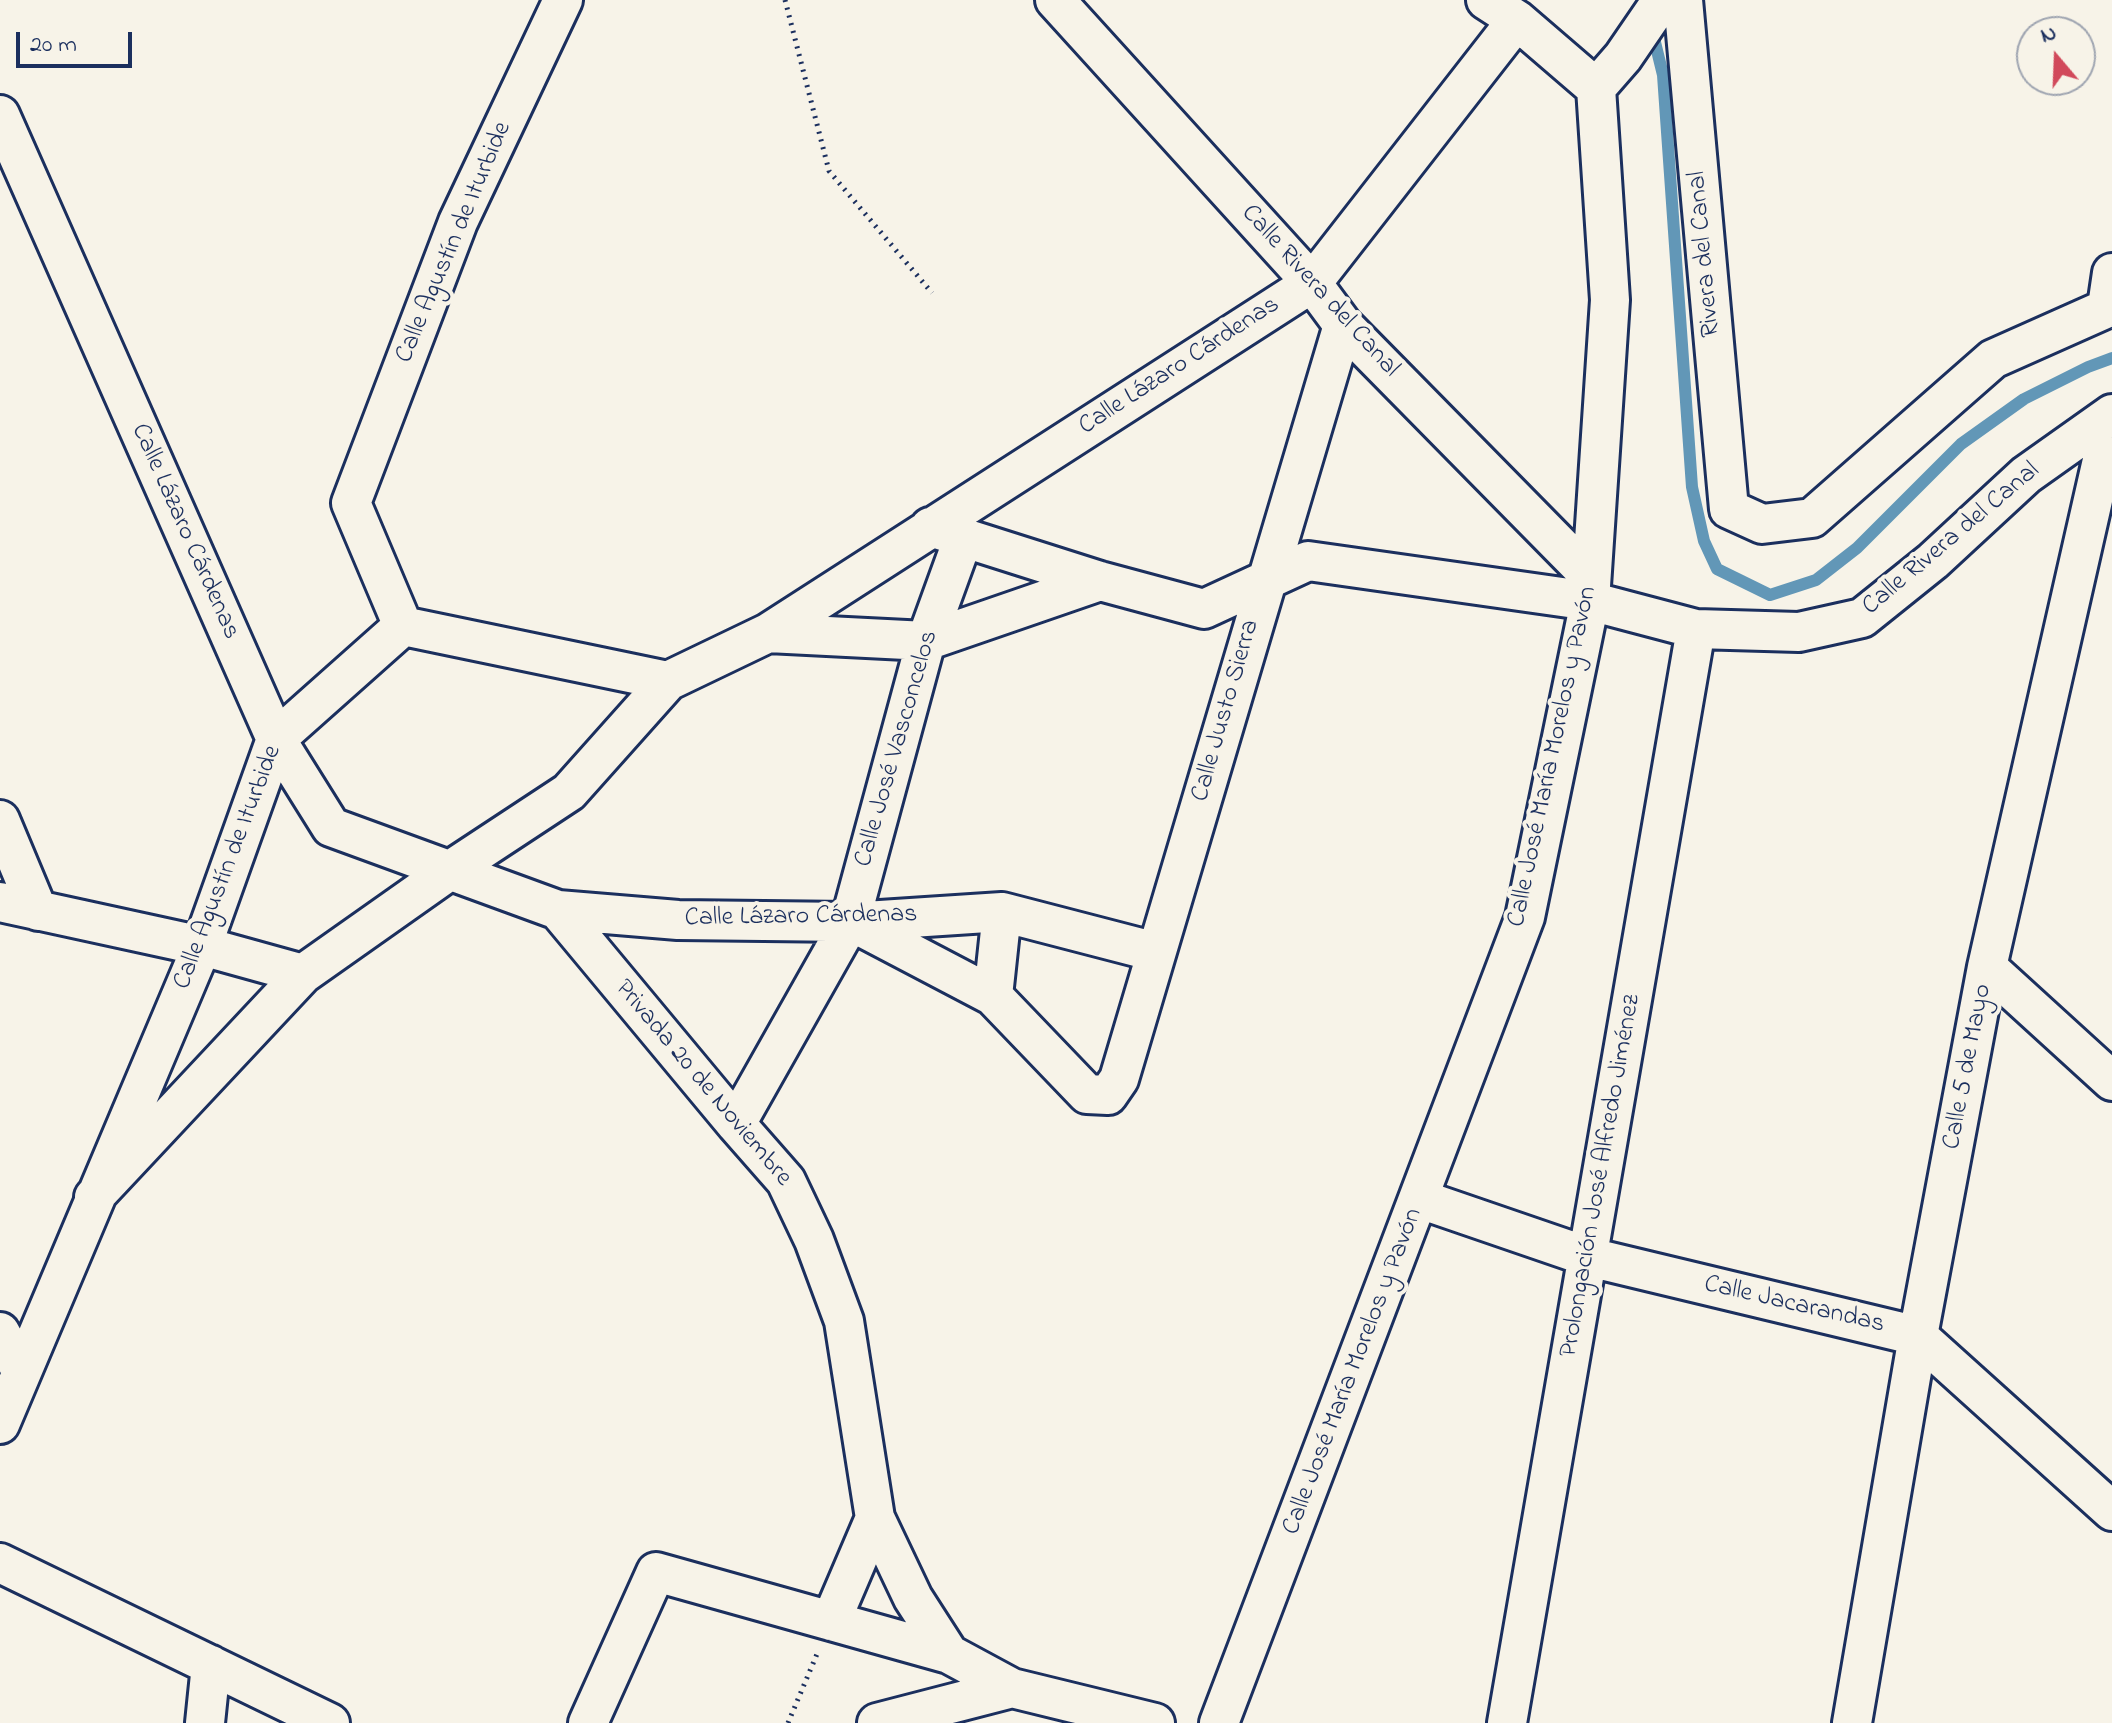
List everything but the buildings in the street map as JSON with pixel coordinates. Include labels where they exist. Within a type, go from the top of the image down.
[{"type":"street","name":"Calle Agustín de Iturbide","points":[[0,1424],[202,946],[276,739],[403,626],[351,503],[458,222],[563,0]]},
{"type":"street","name":"Calle Rivera del Canal","points":[[1055,0],[1312,283],[1343,325],[1590,589],[1696,629],[1799,632],[1862,618],[1933,561],[2026,475],[2112,415]]},
{"type":"street","points":[[1501,10],[1596,88],[1623,57],[1662,0]]},
{"type":"street","name":"Rivera del Canal","points":[[1683,0],[1729,509],[1762,524],[1812,518],[1993,359],[2110,295]]},
{"type":"street","name":"Calle Lázaro Cárdenas","points":[[94,1197],[303,974],[449,871],[569,792],[668,681],[768,633],[947,533],[1312,283],[1501,10]]},
{"type":"street","name":"Calle José María Morelos y Pavón","points":[[1219,1723],[1525,917],[1590,589],[1610,300],[1596,88]]},
{"type":"street","name":"Calle Lázaro Cárdenas","points":[[0,115],[276,739],[331,827],[558,910],[678,920],[850,922],[1002,912],[1156,952]]},
{"type":"street","name":"Calle Justo Sierra","points":[[993,996],[1087,1094],[1108,1095],[1119,1079],[1343,325]]},
{"type":"street","name":"Calle 5 de Mayo","points":[[1852,1723],[1918,1336],[1987,967],[2112,415]]},
{"type":"street","points":[[947,533],[1100,581],[1204,609],[1308,561],[1590,589]]},
{"type":"street","name":"Calle José Vasconcelos","points":[[736,1124],[850,922],[926,641],[947,533]]},
{"type":"street","points":[[768,633],[926,641],[1100,581]]},
{"type":"street","points":[[403,626],[668,681]]},
{"type":"street","name":"Prolongación José Alfredo Jiménez","points":[[1507,1723],[1696,629]]},
{"type":"street","points":[[0,820],[38,911]]},
{"type":"street","points":[[0,902],[202,946],[303,974]]},
{"type":"street","name":"Privada 20 de Noviembre","points":[[558,910],[786,1181],[814,1240],[844,1321],[875,1518],[913,1598],[949,1654],[1012,1688]]},
{"type":"street","points":[[850,922],[993,996],[1002,912]]},
{"type":"street","points":[[1987,967],[2112,1081]]},
{"type":"street","name":"Calle Jacarandas","points":[[1420,1199],[1589,1257],[1918,1336],[2112,1511]]},
{"type":"street","points":[[0,1332],[22,1372]]},
{"type":"street","points":[[831,1621],[875,1518]]},
{"type":"street","points":[[0,1563],[330,1723]]},
{"type":"street","points":[[588,1723],[656,1572],[949,1654]]},
{"type":"street","points":[[205,1723],[211,1665]]},
{"type":"street","points":[[877,1723],[1012,1688],[1155,1723]]},
{"type":"path","points":[[785,0],[829,171],[932,293]]},
{"type":"path","points":[[788,1723],[831,1621]]},
{"type":"waterway","points":[[1652,30],[1663,75],[1692,487],[1704,541],[1717,569],[1770,595],[1816,580],[1857,548],[1961,444],[2024,399],[2112,358]]}]
